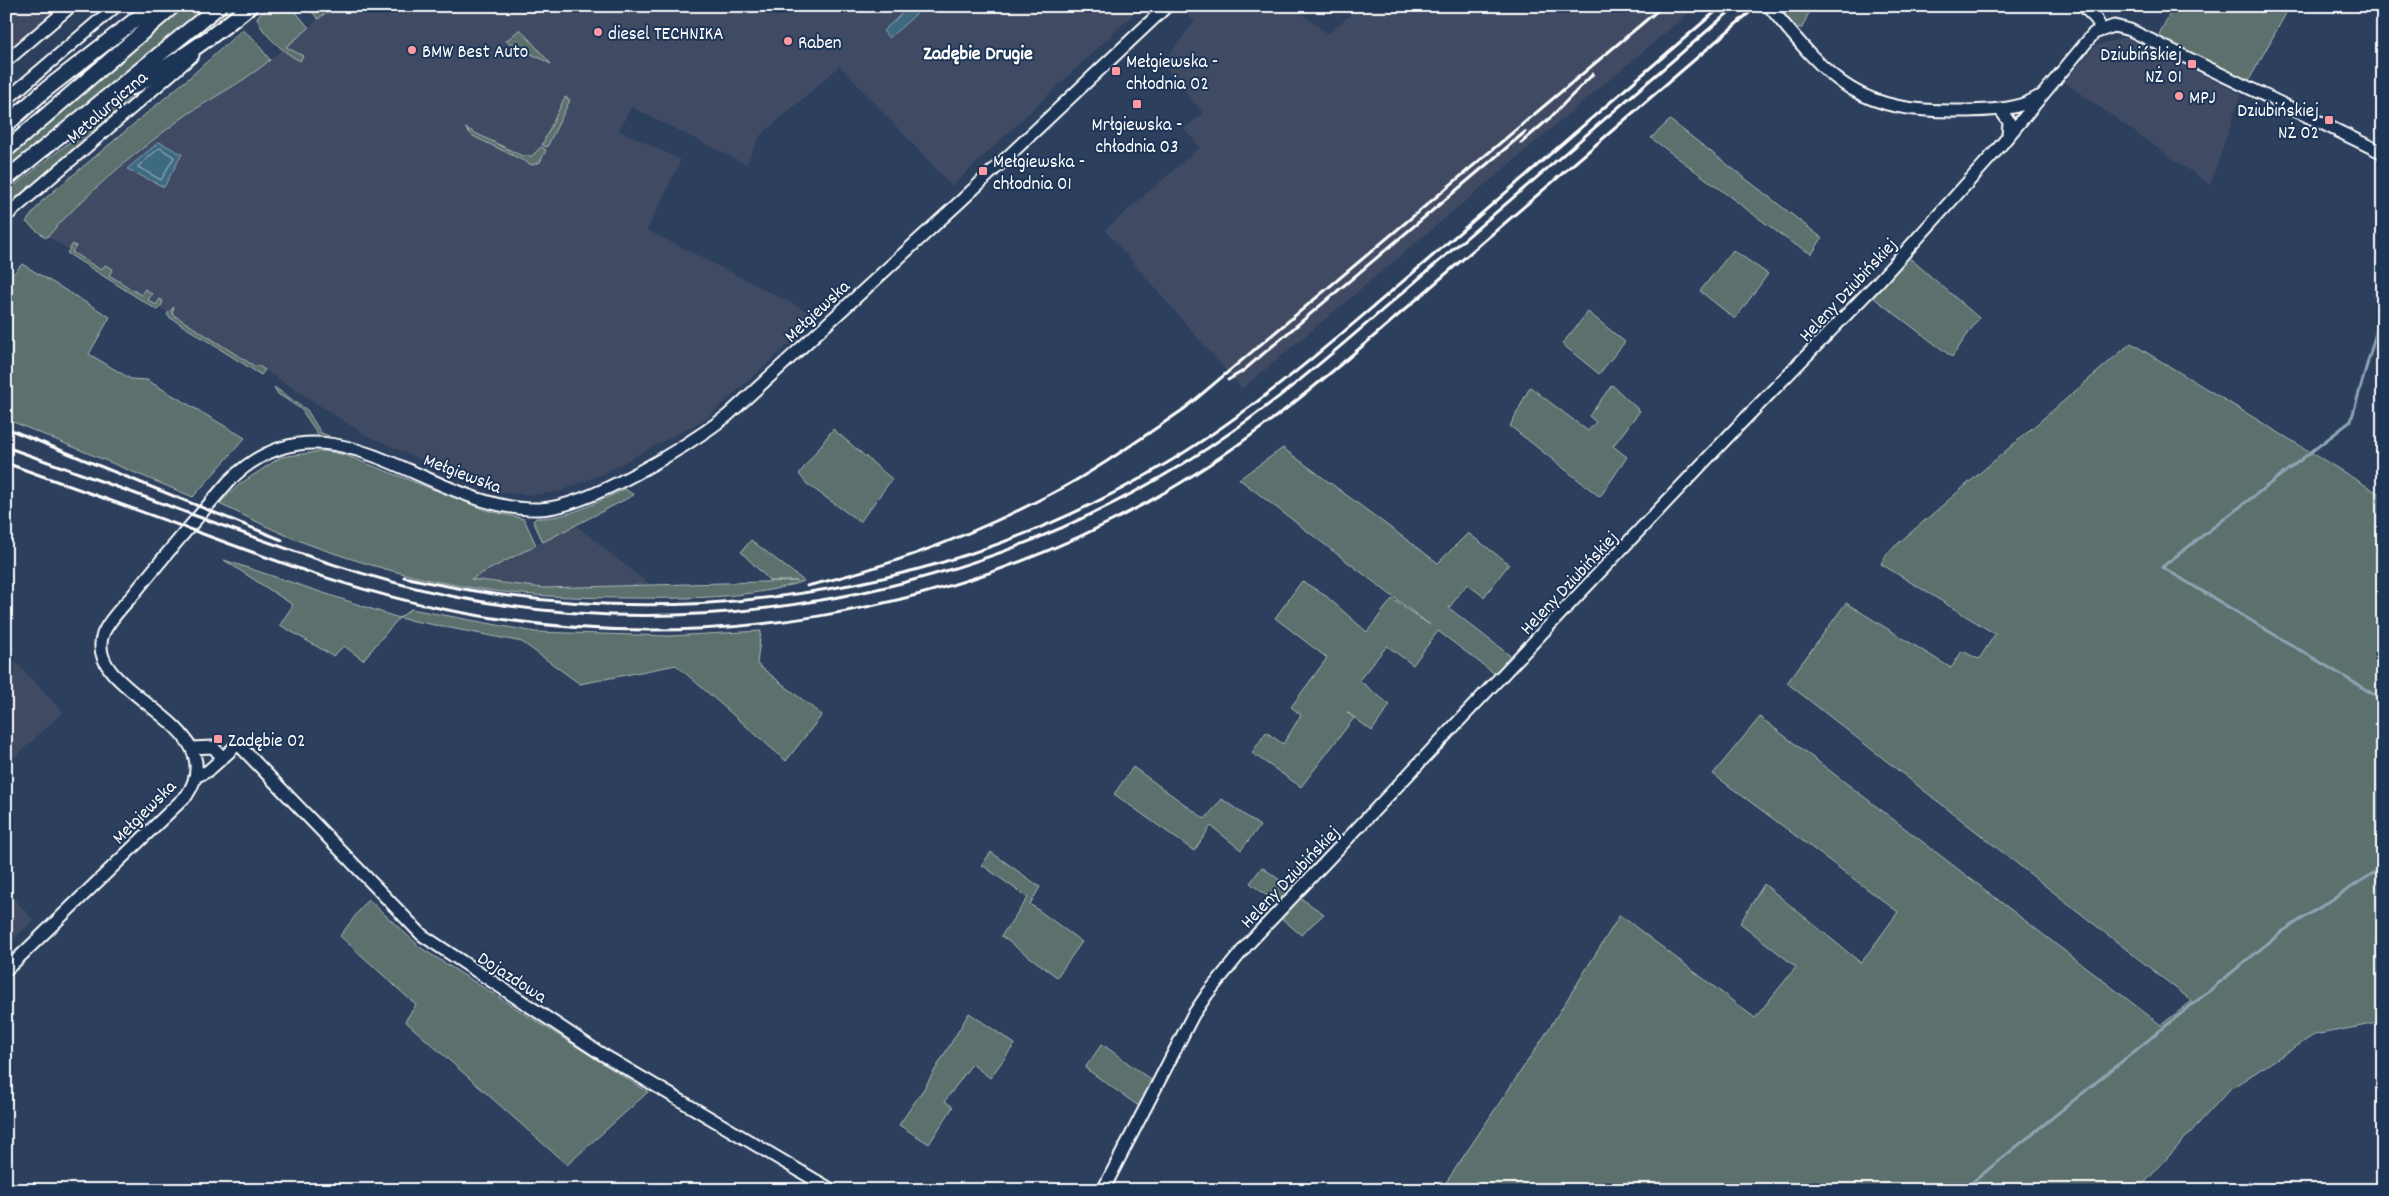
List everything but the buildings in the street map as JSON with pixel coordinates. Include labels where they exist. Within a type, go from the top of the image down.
[{"type":"main road","points":[[6,125],[44,91],[153,6]]},
{"type":"main road","name":"Metalurgiczna","points":[[6,150],[174,6]]},
{"type":"main road","name":"Metalurgiczna","points":[[6,179],[219,6]]},
{"type":"main road","points":[[93,110],[164,69],[230,23],[250,6]]},
{"type":"street","points":[[6,62],[72,6]]},
{"type":"street","points":[[6,100],[116,6]]},
{"type":"street","name":"Mełgiewska","points":[[6,970],[187,795],[197,776],[198,767],[192,748],[170,724],[110,669],[102,656],[102,641],[108,626],[148,576],[229,481],[251,462],[265,453],[292,444],[339,444],[375,455],[472,498],[520,509],[556,507],[580,500],[606,488],[691,441],[727,416],[969,193],[1167,6]]},
{"type":"street","points":[[1769,6],[1827,72],[1873,101],[1917,110],[2000,110],[2022,105],[2040,96]]},
{"type":"street","points":[[2083,6],[2096,19],[2101,29],[2118,26],[2130,30],[2383,153]]},
{"type":"street","name":"Metalurgiczna","points":[[6,216],[230,23]]},
{"type":"street","name":"Heleny Dziubińskiej","points":[[1103,1190],[1195,1012],[1247,945],[1739,425],[1878,282],[2033,108],[2040,96],[2086,41],[2101,29]]},
{"type":"street","points":[[2000,110],[2010,122],[2008,136]]},
{"type":"street","name":"Dojazdowa","points":[[222,758],[238,744],[364,878],[422,935],[442,951],[600,1054],[832,1190]]},
{"type":"street","points":[[192,748],[212,747],[222,758],[208,771],[197,776]]},
{"type":"shaded area","points":[[6,6],[60,6],[6,52]]},
{"type":"shaded area","points":[[334,6],[1142,6],[952,186],[840,66],[760,136],[746,164],[631,107],[619,130],[681,160],[647,230],[819,317],[707,418],[602,474],[561,491],[533,495],[506,493],[475,484],[364,434],[257,365],[255,368],[47,236],[72,209],[179,120],[252,75]]},
{"type":"shaded area","points":[[1192,6],[1292,6],[1328,34],[1361,6],[1697,6],[1242,389],[1105,230],[1200,147],[1184,129],[1203,113],[1162,63],[1195,21],[1185,13]]},
{"type":"shaded area","points":[[2125,37],[2241,94],[2210,185],[2064,82],[2095,46]]},
{"type":"shaded area","points":[[575,525],[650,585],[543,588],[470,579]]},
{"type":"shaded area","points":[[6,638],[12,644],[8,654],[63,712],[15,757],[6,747]]},
{"type":"shaded area","points":[[6,891],[34,920],[6,946]]},
{"type":"green space","points":[[183,6],[210,6],[6,171],[6,157]]},
{"type":"green space","points":[[228,6],[239,6],[196,43],[143,77]]},
{"type":"green space","points":[[270,6],[291,6],[309,28],[286,47],[303,56],[300,61],[274,42],[259,23],[257,17]]},
{"type":"green space","points":[[307,6],[334,6],[318,19]]},
{"type":"green space","points":[[1776,6],[1812,6],[1802,28],[1793,28]]},
{"type":"green space","points":[[2174,6],[2290,6],[2248,82],[2157,38]]},
{"type":"green space","points":[[520,29],[551,64],[506,41]]},
{"type":"green space","points":[[242,30],[253,38],[270,60],[248,77],[189,113],[143,148],[93,191],[46,238],[26,222],[42,201],[190,77]]},
{"type":"green space","points":[[162,76],[20,194],[6,208],[6,192],[104,115]]},
{"type":"green space","points":[[565,97],[570,100],[547,147],[542,145]]},
{"type":"green space","points":[[1670,120],[1822,238],[1812,254],[1792,243],[1651,138]]},
{"type":"green space","points":[[465,128],[522,156],[532,156],[541,147],[546,150],[540,162],[532,165],[473,136]]},
{"type":"green space","points":[[73,244],[76,246],[72,252],[101,270],[105,265],[113,269],[109,275],[141,295],[145,289],[152,294],[148,300],[156,305],[160,299],[163,301],[161,306],[157,310],[67,253]]},
{"type":"green space","points":[[1733,250],[1768,274],[1735,319],[1700,291]]},
{"type":"green space","points":[[1906,255],[1979,318],[1952,357],[1870,295]]},
{"type":"green space","points":[[22,264],[110,317],[89,354],[131,379],[147,380],[245,438],[193,497],[6,419],[6,282]]},
{"type":"green space","points":[[174,307],[172,314],[256,367],[257,365],[265,370],[261,375],[169,317],[167,314]]},
{"type":"green space","points":[[1588,312],[1625,342],[1599,374],[1562,344]]},
{"type":"green space","points":[[2131,343],[2383,496],[2383,1022],[2314,1035],[2230,1089],[2138,1190],[1441,1190],[1543,1038],[1620,915],[1755,1018],[1796,967],[1740,923],[1764,884],[1861,963],[1898,912],[1713,774],[1760,717],[2161,1025],[2192,1001],[1787,683],[1846,603],[1951,668],[1962,651],[1979,659],[1995,634],[1881,564],[1887,553]]},
{"type":"green space","points":[[1612,385],[1640,411],[1613,446],[1627,457],[1600,497],[1510,426],[1530,387],[1588,431],[1596,422],[1589,416]]},
{"type":"green space","points":[[274,387],[307,410],[321,433],[329,436],[330,439],[319,436],[301,409],[278,394]]},
{"type":"green space","points":[[833,429],[892,479],[860,522],[807,484],[799,474]]},
{"type":"green space","points":[[1283,448],[1438,563],[1468,533],[1509,564],[1484,597],[1467,584],[1449,608],[1513,658],[1499,677],[1438,631],[1413,665],[1387,646],[1359,680],[1390,705],[1372,731],[1347,712],[1354,718],[1301,787],[1252,753],[1266,732],[1283,744],[1301,715],[1291,707],[1327,658],[1275,618],[1302,581],[1326,596],[1367,632],[1392,599],[1430,625],[1239,479]]},
{"type":"green space","points":[[324,451],[345,455],[486,510],[524,519],[536,545],[471,579],[543,588],[797,581],[770,581],[741,552],[751,540],[804,581],[765,591],[699,598],[578,597],[500,592],[459,586],[414,576],[348,558],[294,539],[219,504],[240,484],[281,457]]},
{"type":"green space","points":[[625,489],[634,495],[543,542],[533,521],[536,518],[548,518],[571,513]]},
{"type":"green space","points":[[224,560],[399,618],[363,660],[344,646],[333,656],[280,625],[293,605]]},
{"type":"green space","points":[[411,609],[535,632],[670,636],[761,631],[757,664],[822,715],[786,761],[676,665],[580,684],[522,642],[399,618]]},
{"type":"green space","points":[[1133,767],[1205,819],[1222,799],[1260,826],[1241,850],[1211,826],[1194,851],[1114,794]]},
{"type":"green space","points":[[991,852],[1040,887],[1030,904],[1082,942],[1057,977],[1001,936],[1028,898],[982,865]]},
{"type":"green space","points":[[1262,867],[1292,889],[1279,905],[1250,883]]},
{"type":"green space","points":[[1299,897],[1324,914],[1301,935],[1280,917]]},
{"type":"green space","points":[[368,899],[421,948],[648,1092],[567,1165],[405,1021],[416,1005],[340,936]]},
{"type":"green space","points":[[969,1013],[1015,1044],[990,1078],[972,1064],[945,1101],[953,1107],[929,1144],[899,1125],[923,1090]]},
{"type":"green space","points":[[1102,1044],[1151,1080],[1140,1107],[1085,1068]]},
{"type":"water","points":[[910,6],[921,6],[923,8],[889,38],[883,31]]},
{"type":"water","points":[[159,142],[182,154],[164,187],[127,169]]},
{"type":"waterway","points":[[2383,308],[2351,421],[2162,567],[2383,700]]},
{"type":"waterway","points":[[1963,1190],[2283,931],[2383,867]]},
{"type":"railway","points":[[807,586],[901,559],[991,523],[1066,486],[1134,443],[1184,409],[1663,6]]},
{"type":"railway","points":[[404,577],[502,595],[601,604],[701,603],[800,594],[897,574],[992,546],[1084,508],[1172,460],[1206,438],[1240,415],[1304,365],[1722,6]]},
{"type":"railway","points":[[6,447],[338,566],[399,584],[461,598],[554,611],[648,615],[743,611],[836,598],[928,576],[1017,546],[1104,508],[1186,462],[1219,441],[1282,394],[1342,345],[1736,6]]},
{"type":"railway","points":[[6,463],[358,588],[448,610],[540,624],[633,630],[726,627],[818,616],[909,597],[998,570],[1084,534],[1167,491],[1242,442],[1347,359],[1757,6]]},
{"type":"railway","points":[[1521,143],[1550,118],[1593,74]]},
{"type":"railway","points":[[1228,380],[1243,371],[1525,132]]},
{"type":"railway","points":[[6,428],[282,540]]},
{"type":"place","name":"diesel TECHNIKA","points":[[598,32]]},
{"type":"place","name":"Raben","points":[[788,41]]},
{"type":"place","name":"BMW Best Auto","points":[[412,50]]},
{"type":"place","name":"Dziubińskiej NŻ 01","points":[[2192,64]]},
{"type":"place","name":"Mełgiewska - chłodnia 02","points":[[1116,71]]},
{"type":"place","name":"MPJ","points":[[2179,96]]},
{"type":"place","name":"Mrłgiewska - chłodnia 03","points":[[1137,104]]},
{"type":"place","name":"Dziubińskiej NŻ 02","points":[[2329,120]]},
{"type":"place","name":"Mełgiewska - chłodnia 01","points":[[983,171]]},
{"type":"place","name":"Zadębie 02","points":[[218,739]]},
{"type":"district","name":"Zadębie Drugie","points":[[978,52]]}]
